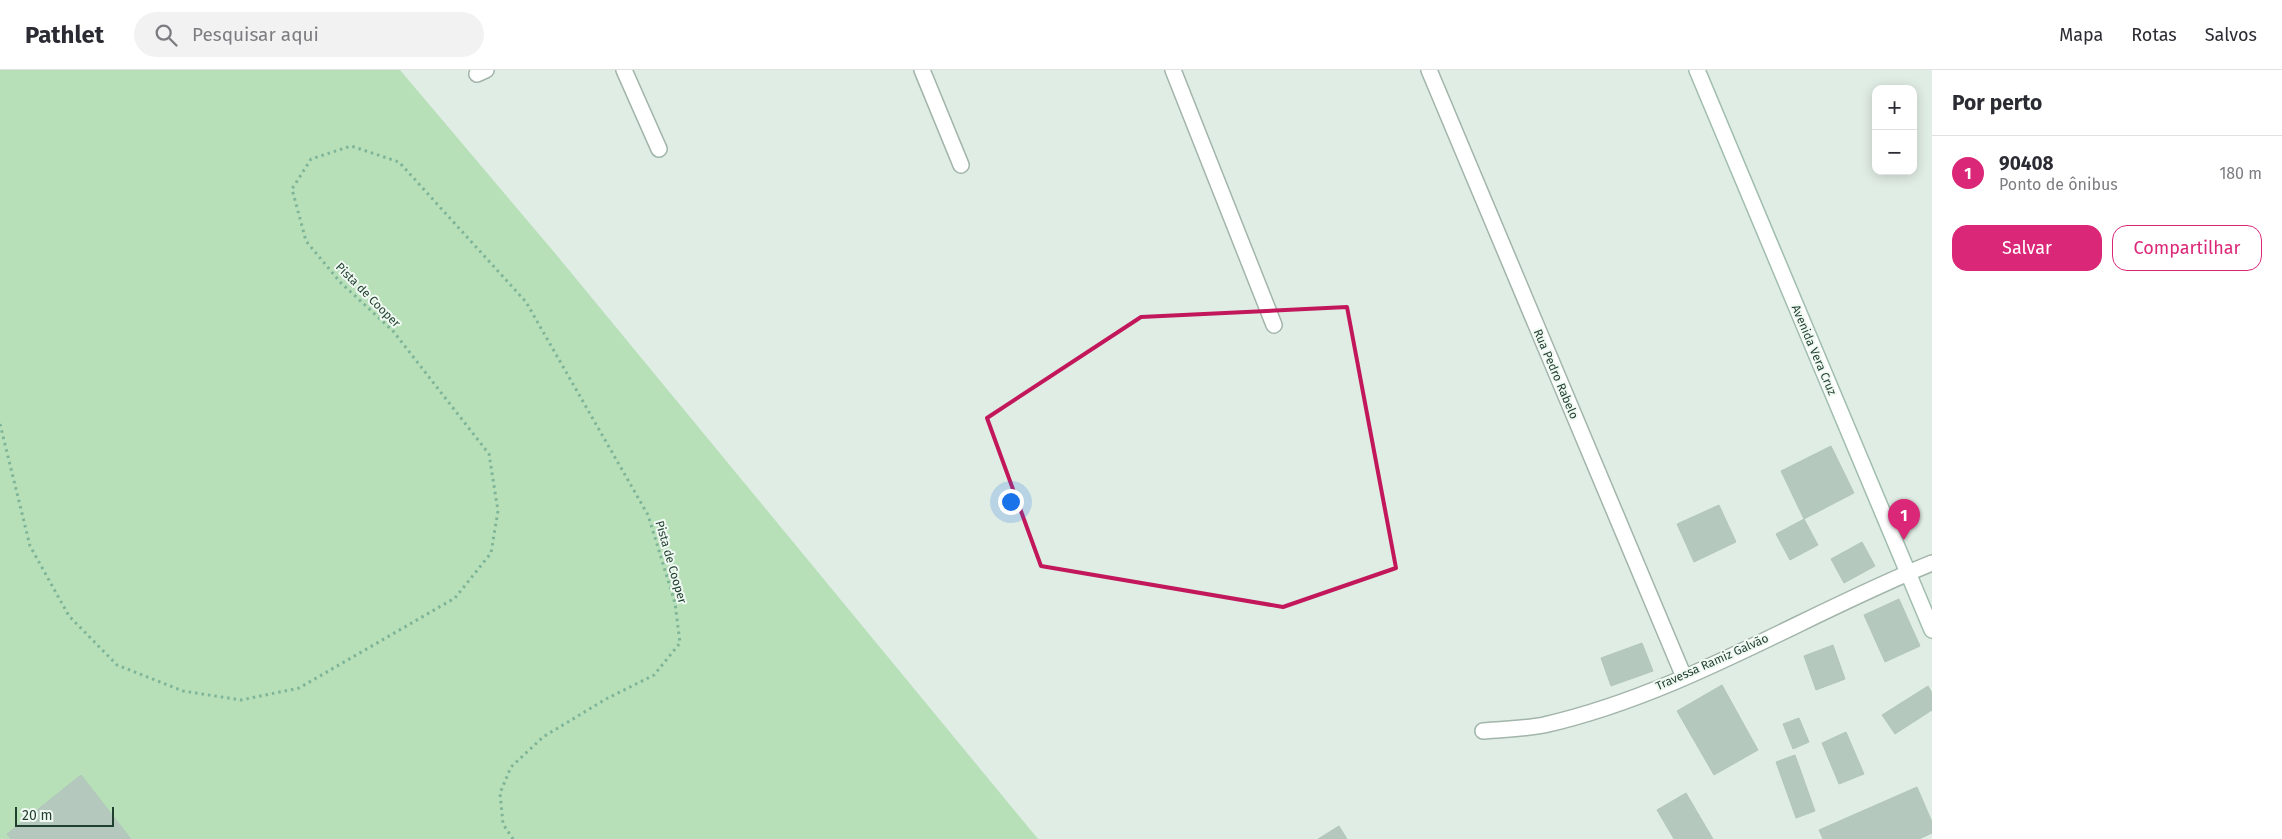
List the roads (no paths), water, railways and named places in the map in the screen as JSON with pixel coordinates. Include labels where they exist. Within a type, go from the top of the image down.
[{"type":"street","points":[[624,70],[659,149]]},
{"type":"street","points":[[922,70],[961,165]]},
{"type":"street","points":[[1173,70],[1274,325]]},
{"type":"street","name":"Rua Pedro Rabelo","points":[[1429,70],[1684,677]]},
{"type":"street","name":"Avenida Vera Cruz","points":[[1697,70],[1932,630]]},
{"type":"street","name":"Travessa Ramiz Galvão","points":[[1483,732],[1542,725],[1575,716],[1684,677],[1932,563]]},
{"type":"place","name":"90408","points":[[1904,540]]}]
